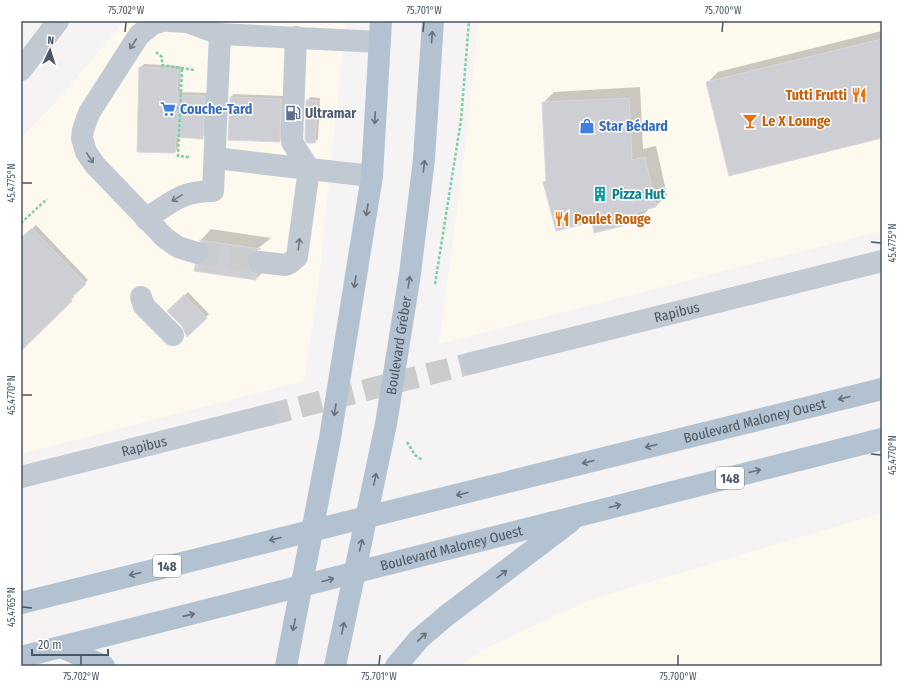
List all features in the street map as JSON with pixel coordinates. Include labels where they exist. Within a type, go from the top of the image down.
[{"type":"main road","name":"Boulevard Gréber","points":[[335,666],[386,424],[416,236],[424,159],[433,21]]},
{"type":"main road","points":[[286,666],[330,438],[372,176],[381,32]]},
{"type":"main road","name":"Boulevard Maloney Ouest","points":[[21,603],[882,389]]},
{"type":"main road","name":"Boulevard Maloney Ouest","points":[[21,657],[882,439]]},
{"type":"main road","points":[[396,666],[420,639],[446,616],[577,516]]},
{"type":"main road","points":[[61,648],[104,666]]},
{"type":"street","points":[[21,46],[43,21]]},
{"type":"street","points":[[21,70],[58,21]]},
{"type":"street","points":[[163,21],[153,24],[139,35],[89,113],[83,130],[84,145],[90,159],[171,244],[197,253]]},
{"type":"street","points":[[169,21],[187,22],[220,34],[296,37],[381,32]]},
{"type":"street","points":[[146,219],[182,195],[199,191],[213,191],[220,34]]},
{"type":"street","points":[[259,262],[286,265],[294,260],[298,252],[309,169],[292,142],[296,37]]},
{"type":"street","points":[[215,158],[372,176]]},
{"type":"street","name":"Rapibus","points":[[472,364],[882,261]]},
{"type":"street","points":[[142,298],[144,306],[173,335]]},
{"type":"street","name":"Rapibus","points":[[21,477],[268,414]]},
{"type":"path","points":[[464,101],[469,21]]},
{"type":"path","points":[[153,50],[162,57],[162,65],[179,66],[182,69],[178,156]]},
{"type":"path","points":[[21,224],[47,199]]},
{"type":"path","points":[[406,442],[415,454],[422,460]]},
{"type":"shaded area","points":[[124,21],[346,21],[317,297],[304,381],[21,454],[21,138],[64,93]]},
{"type":"shaded area","points":[[478,21],[882,21],[882,231],[439,344],[466,142]]},
{"type":"shaded area","points":[[882,513],[882,666],[459,666],[486,648],[592,599]]},
{"type":"building","points":[[882,39],[882,138],[729,176],[706,82]]},
{"type":"building","points":[[139,67],[178,69],[177,95],[205,96],[203,139],[176,137],[175,153],[137,152]]},
{"type":"building","points":[[230,97],[281,99],[280,142],[228,140]]},
{"type":"building","points":[[629,98],[632,160],[645,157],[656,207],[636,212],[638,222],[594,233],[592,222],[556,231],[543,182],[546,181],[542,102]]},
{"type":"building","points":[[306,100],[317,101],[315,143],[307,143],[305,139]]},
{"type":"building","points":[[32,228],[86,284],[70,299],[72,301],[21,351],[21,238]]},
{"type":"building","points":[[199,240],[261,249],[249,254],[247,260],[248,267],[251,272],[257,274],[256,280],[194,271],[195,265],[205,262],[209,256],[209,251],[206,245]]},
{"type":"building","points":[[184,295],[207,318],[187,337],[182,326],[167,311]]},
{"type":"tunnel","points":[[197,253],[259,262]]},
{"type":"tunnel","points":[[268,415],[472,363]]},
{"type":"place","name":"Tutti Frutti","points":[[859,95]]},
{"type":"place","name":"Couche-Tard","points":[[168,109]]},
{"type":"place","name":"Ultramar","points":[[293,113]]},
{"type":"place","name":"Le X Lounge","points":[[750,121]]},
{"type":"place","name":"Star Bédard","points":[[587,126]]},
{"type":"place","name":"Pizza Hut","points":[[600,194]]},
{"type":"place","name":"Poulet Rouge","points":[[562,219]]}]
